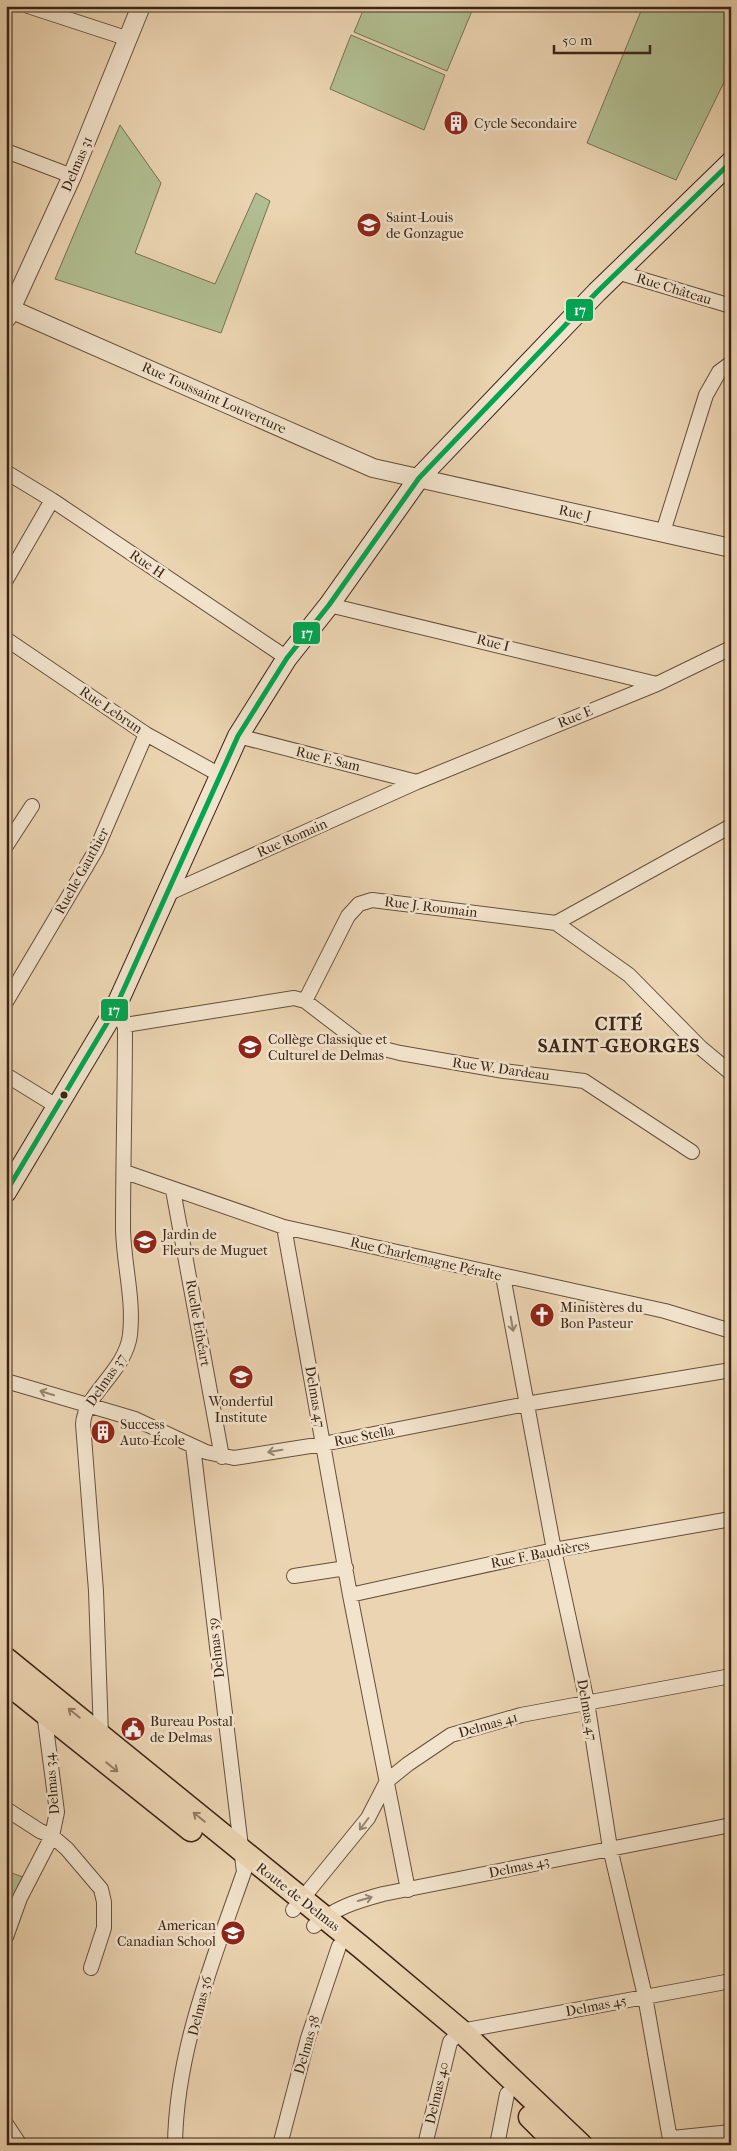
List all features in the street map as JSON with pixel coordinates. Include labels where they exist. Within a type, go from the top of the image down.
[{"type":"main road","points":[[6,1192],[58,1107],[119,1019],[168,894],[238,736],[287,658],[329,605],[419,478],[617,272],[731,162]]},
{"type":"main road","name":"Route de Delmas","points":[[6,1660],[95,1742],[319,1921],[581,2145]]},
{"type":"main road","name":"Route de Delmas","points":[[6,1682],[44,1711],[95,1742]]},
{"type":"main road","name":"Route de Delmas","points":[[319,1921],[339,1946],[455,2036],[507,2094],[558,2145]]},
{"type":"street","points":[[28,6],[129,39]]},
{"type":"street","name":"Delmas 31","points":[[8,312],[113,92],[141,6]]},
{"type":"street","points":[[6,151],[72,176]]},
{"type":"street","name":"Rue Château","points":[[617,272],[731,306]]},
{"type":"street","name":"Rue Toussaint Louverture","points":[[8,312],[373,468],[419,478]]},
{"type":"street","points":[[663,532],[706,395],[719,372],[731,363]]},
{"type":"street","name":"Rue H","points":[[6,472],[52,500],[287,658]]},
{"type":"street","name":"Rue J","points":[[419,478],[731,548]]},
{"type":"street","points":[[6,580],[52,500]]},
{"type":"street","name":"Rue I","points":[[329,605],[657,684]]},
{"type":"street","name":"Rue Lebrun","points":[[6,639],[146,734],[220,775]]},
{"type":"street","name":"Rue E","points":[[417,782],[657,684],[731,648]]},
{"type":"street","name":"Ruelle Gauthier","points":[[6,1002],[96,850],[146,734]]},
{"type":"street","name":"Rue F. Sam","points":[[238,736],[417,782]]},
{"type":"street","name":"Rue Romain","points":[[168,894],[417,782]]},
{"type":"street","points":[[6,846],[32,806]]},
{"type":"street","points":[[731,826],[556,923],[629,975],[701,1048],[731,1073]]},
{"type":"street","name":"Rue J. Roumain","points":[[306,1001],[348,916],[359,904],[372,900],[556,923]]},
{"type":"street","points":[[119,1019],[294,998],[306,1001]]},
{"type":"street","name":"Rue W. Dardeau","points":[[306,1001],[360,1043],[400,1054],[584,1081],[692,1152]]},
{"type":"street","name":"Delmas 37","points":[[95,1742],[96,1591],[83,1424],[88,1405],[121,1362],[129,1337],[131,1292],[123,1232],[125,1172],[119,1019]]},
{"type":"street","points":[[6,1074],[58,1107]]},
{"type":"street","name":"Rue Charlemagne Péralte","points":[[125,1172],[284,1227],[665,1311],[731,1331]]},
{"type":"street","name":"Ruelle Ethéart","points":[[173,1190],[222,1457]]},
{"type":"street","name":"Delmas 47","points":[[284,1227],[350,1595],[408,1890]]},
{"type":"street","name":"Delmas 47","points":[[504,1276],[554,1550],[586,1702],[610,1848],[644,1996],[672,2141]]},
{"type":"street","name":"Rue Stella","points":[[6,1381],[141,1422],[193,1446],[222,1457],[234,1458],[323,1444],[526,1404],[731,1370]]},
{"type":"street","name":"Delmas 39","points":[[193,1446],[242,1861]]},
{"type":"street","name":"Rue F. Baudières","points":[[350,1595],[554,1550],[731,1519]]},
{"type":"street","points":[[294,1576],[346,1568]]},
{"type":"street","name":"Delmas 41","points":[[298,1905],[368,1818],[387,1781],[408,1764],[451,1735],[522,1715],[731,1676]]},
{"type":"street","name":"Delmas 34","points":[[6,1937],[20,1898],[52,1836],[58,1812],[44,1711]]},
{"type":"street","points":[[6,1809],[40,1831],[52,1836],[83,1866],[100,1889],[104,1902],[104,1928],[90,1968]]},
{"type":"street","name":"Delmas 43","points":[[319,1921],[359,1901],[610,1848],[731,1825]]},
{"type":"street","name":"Delmas 36","points":[[175,2145],[175,2110],[200,2000],[212,1960],[225,1929],[242,1861]]},
{"type":"street","name":"Delmas 38","points":[[280,2145],[308,2038],[339,1946]]},
{"type":"street","name":"Delmas 45","points":[[455,2036],[644,1996],[731,1981]]},
{"type":"street","name":"Delmas 40","points":[[425,2145],[455,2036]]},
{"type":"street","points":[[497,2145],[507,2094]]},
{"type":"street","points":[[6,2124],[20,2145]]},
{"type":"street","points":[[672,2141],[731,2132]]},
{"type":"green space","points":[[365,6],[474,6],[447,71],[354,32]]},
{"type":"green space","points":[[643,6],[731,6],[731,68],[676,180],[587,143]]},
{"type":"green space","points":[[351,35],[445,75],[424,130],[330,89]]},
{"type":"green space","points":[[120,125],[161,183],[135,253],[215,284],[256,193],[270,201],[221,333],[55,279]]},
{"type":"green space","points":[[6,1871],[23,1877],[6,1921]]},
{"type":"transit line","name":"17","points":[[6,1192],[113,1013],[238,736],[287,658],[329,605],[419,478],[597,292],[731,162]]},
{"type":"place","name":"Cycle Secondaire","points":[[456,123]]},
{"type":"place","name":"Saint-Louis de Gonzague","points":[[369,225]]},
{"type":"place","name":"Collège Classique et Culturel de Delmas","points":[[250,1047]]},
{"type":"place","name":"Jardin de Fleurs de Muguet","points":[[145,1242]]},
{"type":"place","name":"Ministères du Bon Pasteur","points":[[542,1315]]},
{"type":"place","name":"Wonderful Institute","points":[[241,1377]]},
{"type":"place","name":"Success Auto-École","points":[[103,1432]]},
{"type":"place","name":"Bureau Postal de Delmas","points":[[133,1729]]},
{"type":"place","name":"American Canadian School","points":[[233,1933]]},
{"type":"district","name":"CITÉ SAINT-GEORGES","points":[[619,1035]]}]
